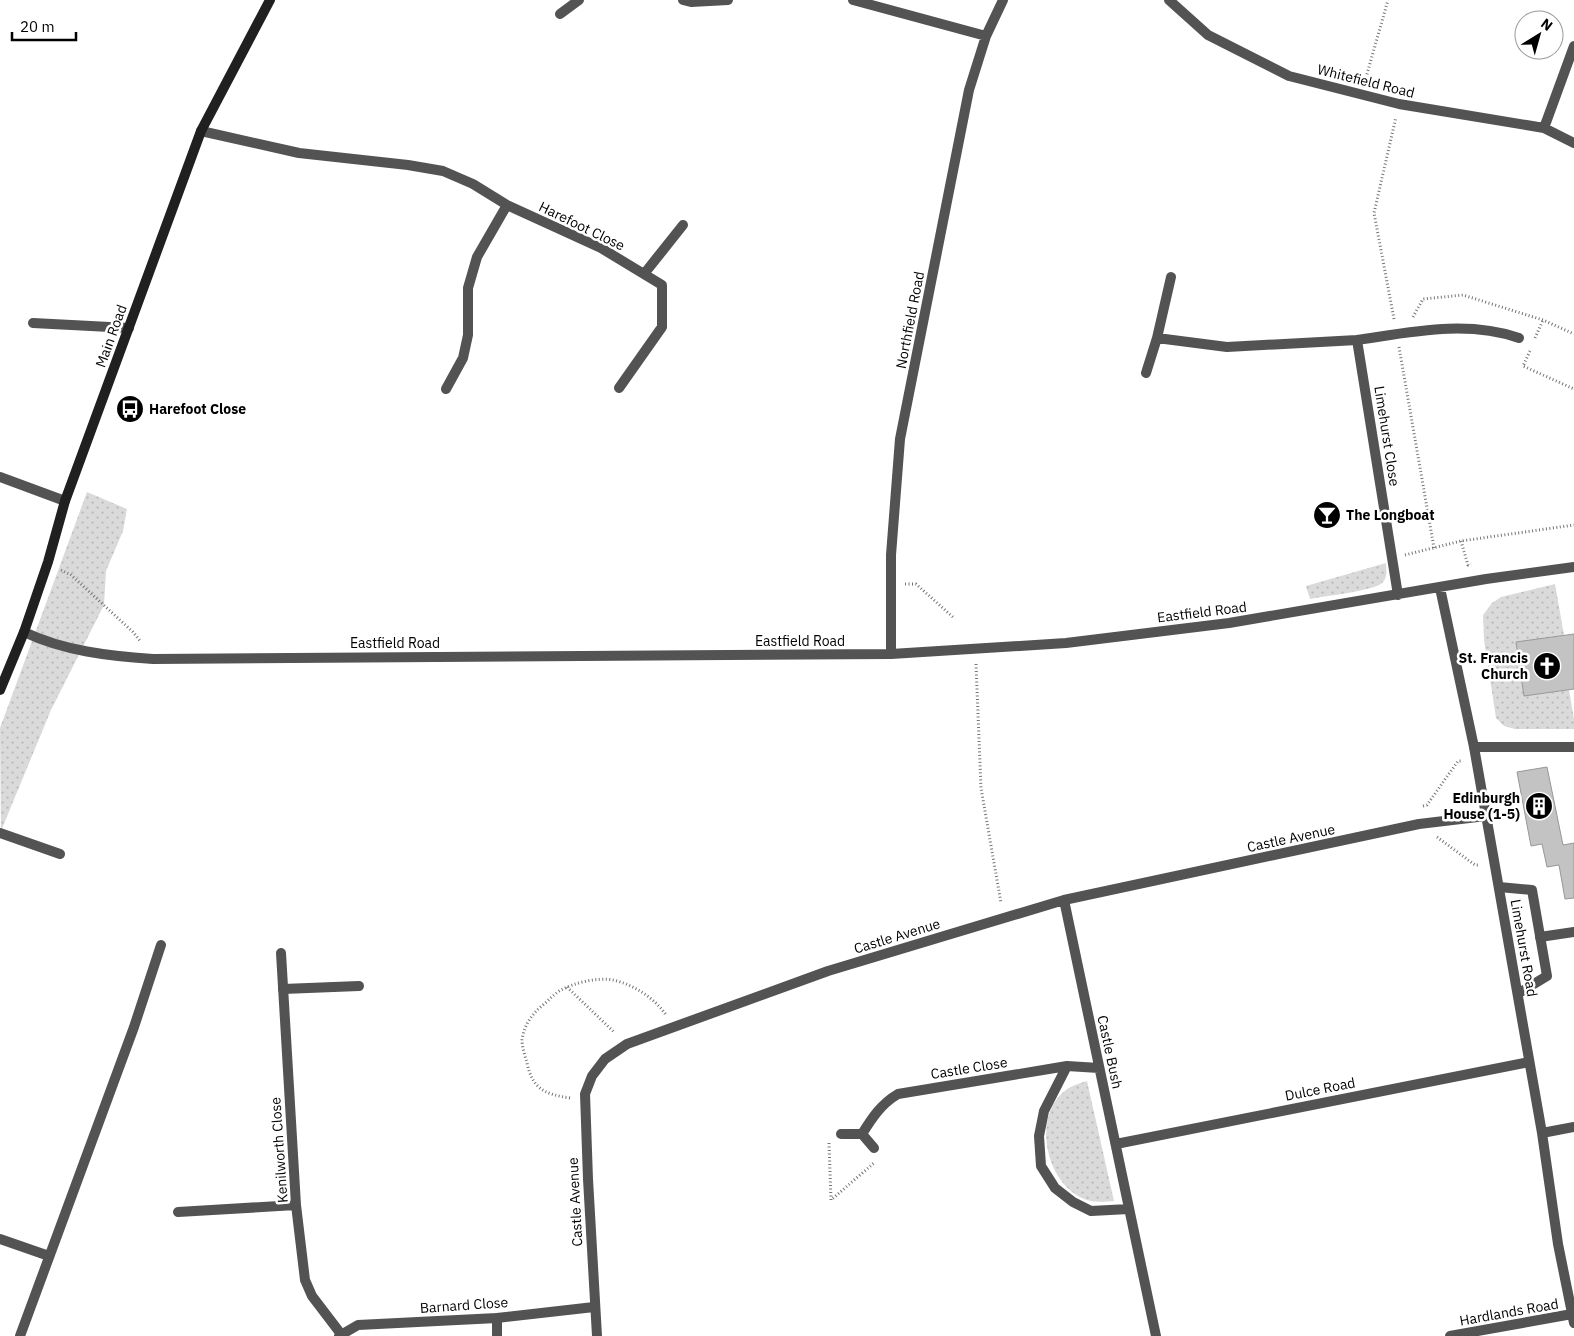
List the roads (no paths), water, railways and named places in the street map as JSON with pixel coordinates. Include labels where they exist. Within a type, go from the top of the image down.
[{"type":"street","name":"Main Road","points":[[0,690],[24,632],[66,501],[201,130],[270,0]]},
{"type":"street","points":[[560,14],[580,0]]},
{"type":"street","points":[[683,0],[691,2],[728,0]]},
{"type":"street","points":[[853,0],[986,36]]},
{"type":"street","name":"Northfield Road","points":[[891,654],[892,555],[900,439],[969,90],[986,36],[1003,0]]},
{"type":"street","name":"Whitefield Road","points":[[1169,0],[1208,35],[1289,76],[1399,104],[1544,128],[1574,143]]},
{"type":"street","points":[[1544,128],[1574,46]]},
{"type":"street","name":"Harefoot Close","points":[[201,130],[299,153],[408,165],[444,171],[473,184],[507,205],[601,248],[662,285],[662,327],[619,388]]},
{"type":"street","points":[[446,389],[463,358],[468,335],[468,288],[477,257],[507,205]]},
{"type":"street","points":[[644,274],[683,225]]},
{"type":"street","points":[[1146,374],[1157,338],[1171,277]]},
{"type":"street","points":[[33,323],[129,328]]},
{"type":"street","points":[[1157,338],[1227,347],[1357,340],[1414,331],[1468,328],[1496,331],[1519,338]]},
{"type":"street","name":"Limehurst Close","points":[[1357,340],[1398,595]]},
{"type":"street","points":[[0,477],[66,501]]},
{"type":"street","name":"Eastfield Road","points":[[24,632],[39,639],[80,650],[115,656],[153,659],[891,654],[1066,643],[1229,623],[1486,579],[1574,567]]},
{"type":"street","name":"Limehurst Road","points":[[1440,588],[1474,747],[1542,1134],[1558,1244],[1573,1319]]},
{"type":"street","points":[[1474,747],[1574,748]]},
{"type":"street","name":"Castle Avenue","points":[[597,1336],[594,1307],[585,1094],[592,1076],[605,1059],[627,1044],[828,971],[1064,900],[1419,824],[1486,816]]},
{"type":"street","points":[[0,833],[60,854]]},
{"type":"street","points":[[1499,887],[1532,890],[1547,976],[1518,993]]},
{"type":"street","name":"Castle Bush","points":[[1064,900],[1156,1336]]},
{"type":"street","points":[[1540,938],[1574,932]]},
{"type":"street","points":[[20,1336],[134,1027],[161,945]]},
{"type":"street","name":"Kenilworth Close","points":[[281,953],[296,1205],[305,1280],[312,1296],[340,1335]]},
{"type":"street","points":[[283,989],[359,986]]},
{"type":"street","name":"Dulce Road","points":[[1116,1144],[1529,1062]]},
{"type":"street","points":[[1067,1066],[1044,1111],[1039,1136],[1041,1166],[1054,1188],[1073,1202],[1091,1211],[1130,1209]]},
{"type":"street","name":"Castle Close","points":[[862,1134],[878,1110],[888,1099],[898,1094],[1067,1066],[1099,1068]]},
{"type":"street","points":[[1542,1134],[1574,1127]]},
{"type":"street","points":[[841,1134],[862,1134],[874,1148]]},
{"type":"street","points":[[178,1212],[296,1205]]},
{"type":"street","points":[[0,1239],[49,1256]]},
{"type":"street","name":"Barnard Close","points":[[340,1335],[358,1325],[497,1318],[594,1307]]},
{"type":"street","points":[[497,1318],[498,1336]]},
{"type":"street","name":"Hardlands Road","points":[[1450,1336],[1573,1319]]},
{"type":"place","name":"Harefoot Close","points":[[130,409]]},
{"type":"place","name":"The Longboat","points":[[1327,515]]},
{"type":"place","name":"St. Francis Church","points":[[1547,666]]},
{"type":"place","name":"Edinburgh House (1-5)","points":[[1539,806]]}]
